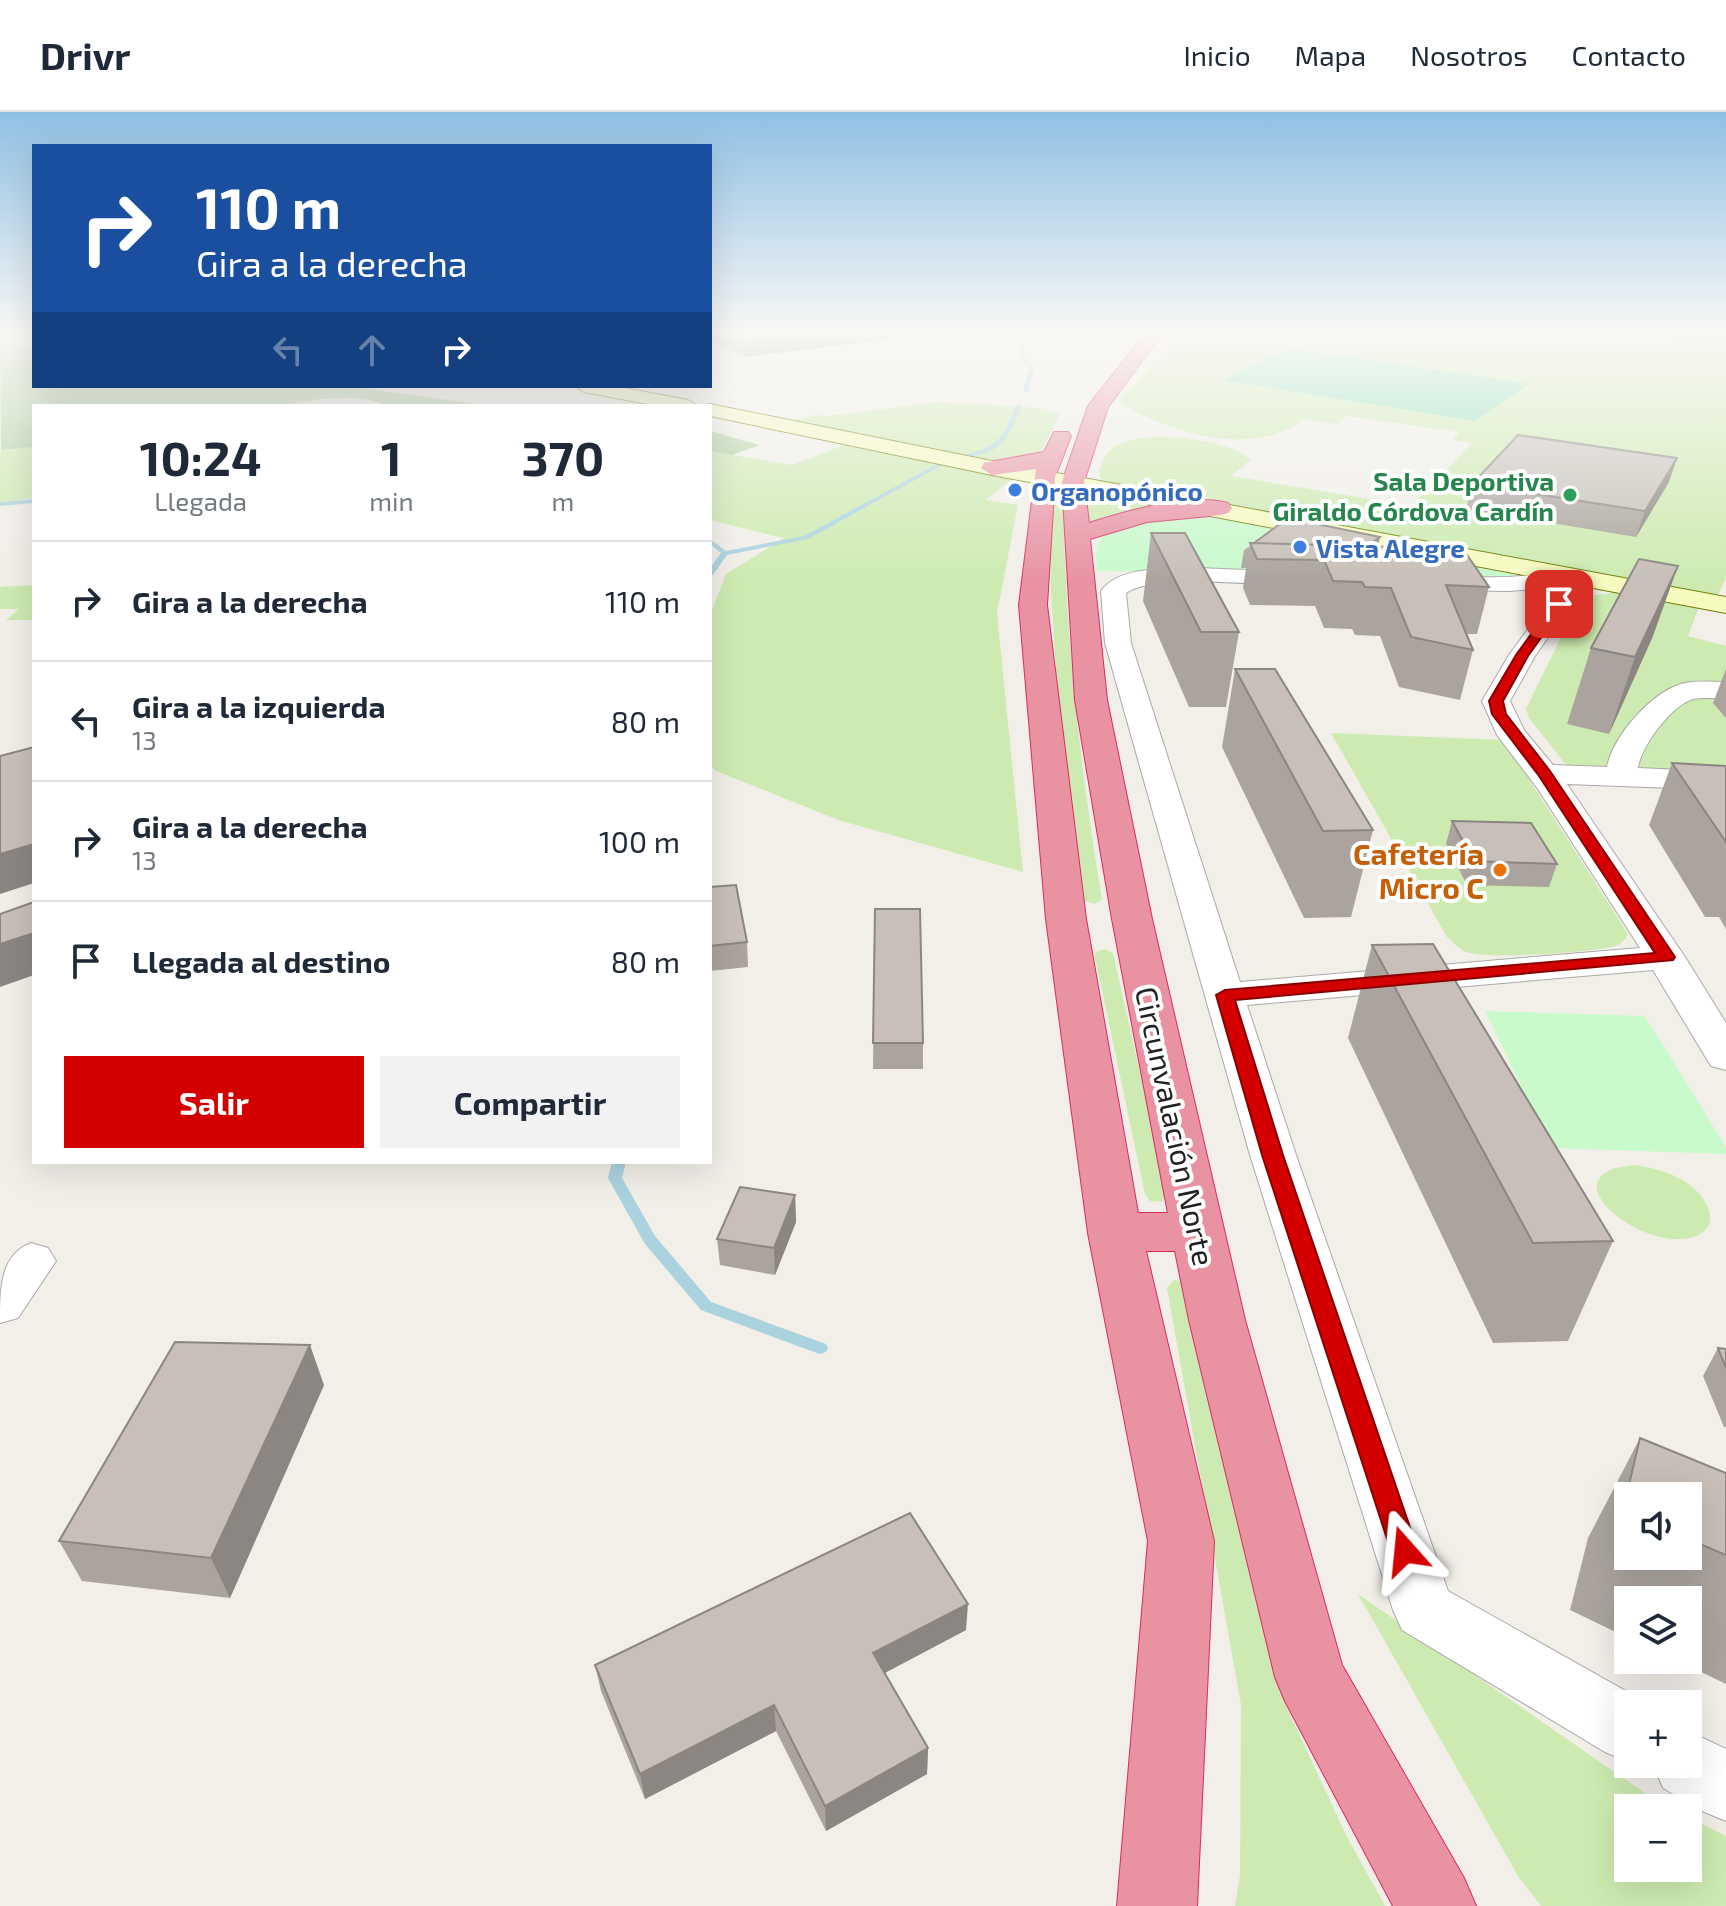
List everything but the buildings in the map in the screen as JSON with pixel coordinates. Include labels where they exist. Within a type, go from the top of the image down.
[{"type":"highway","name":"Circunvalación Norte","points":[[1082,415],[1057,472],[1033,605],[1066,919],[1115,1233],[1181,1541],[1157,1906]]},
{"type":"highway","points":[[992,468],[1035,463],[1057,472]]},
{"type":"highway","name":"Circunvalación Norte","points":[[1057,472],[1077,536],[1091,700],[1132,919],[1217,1320],[1310,1677],[1436,1906]]},
{"type":"highway","points":[[1077,536],[1105,524],[1135,517],[1220,508]]},
{"type":"highway","points":[[1066,919],[1132,919]]},
{"type":"highway","points":[[1115,1233],[1198,1231]]},
{"type":"main road","points":[[733,415],[992,468]]},
{"type":"main road","points":[[1057,472],[1220,508],[1726,605]]},
{"type":"street","points":[[1323,580],[1148,576],[1122,582],[1113,591],[1118,643],[1273,1155],[1424,1610],[1614,1721]]},
{"type":"street","points":[[1402,582],[1509,584],[1578,578]]},
{"type":"street","points":[[1578,578],[1522,655],[1496,701],[1499,714],[1545,774],[1666,957],[1726,1057]]},
{"type":"street","points":[[1621,777],[1623,755],[1629,741],[1679,695],[1688,691],[1726,690]]},
{"type":"street","points":[[1545,774],[1726,781]]},
{"type":"street","points":[[1225,995],[1666,957]]},
{"type":"street","points":[[0,1259],[31,1261],[0,1304]]},
{"type":"street","points":[[1702,1773],[1726,1787]]},
{"type":"green space","points":[[1,415],[32,415],[32,447],[1,450]]},
{"type":"green space","points":[[816,415],[1060,415],[1037,459],[990,465],[789,421]]},
{"type":"green space","points":[[1143,415],[1726,415],[1726,578],[1717,597],[1101,479],[1099,471],[1107,454],[1123,442],[1140,438],[1182,438],[1223,445],[1251,460],[1231,476],[1412,506],[1472,443],[1453,440],[1459,432],[1347,416],[1337,424],[1305,419],[1284,431],[1261,438],[1236,439],[1186,432]]},
{"type":"green space","points":[[1436,415],[1484,415],[1475,421]]},
{"type":"green space","points":[[712,432],[760,445],[732,455],[712,451]]},
{"type":"green space","points":[[847,444],[1014,478],[985,500],[1018,505],[997,613],[1023,872],[838,820],[714,770],[712,766],[712,610],[726,574],[784,538],[712,520],[712,451],[792,465]]},
{"type":"green space","points":[[32,447],[32,498],[0,502],[0,450]]},
{"type":"green space","points":[[1094,494],[1179,507],[1090,525],[1086,497]]},
{"type":"green space","points":[[1051,496],[1063,496],[1075,699],[1102,900],[1094,904],[1082,900],[1060,728],[1051,594]]},
{"type":"green space","points":[[1215,515],[1510,572],[1514,576],[1510,580],[1097,571],[1097,546],[1103,536],[1115,529],[1149,520]]},
{"type":"green space","points":[[32,585],[32,620],[6,620],[19,609],[0,609],[0,587]]},
{"type":"green space","points":[[1620,592],[1699,607],[1688,636],[1726,646],[1726,781],[1574,775],[1529,718],[1526,709],[1561,637],[1588,596]]},
{"type":"green space","points":[[1331,733],[1504,740],[1628,934],[1626,938],[1617,945],[1564,953],[1494,955],[1460,949],[1447,937]]},
{"type":"green space","points":[[1105,949],[1113,953],[1167,1193],[1162,1202],[1150,1201],[1145,1194],[1094,953]]},
{"type":"green space","points":[[1485,1011],[1645,1016],[1726,1147],[1726,1154],[1551,1148]]},
{"type":"green space","points":[[1635,1165],[1668,1173],[1696,1191],[1704,1199],[1710,1217],[1703,1232],[1679,1239],[1659,1237],[1620,1218],[1606,1205],[1598,1192],[1598,1180],[1610,1170]]},
{"type":"green space","points":[[1174,1280],[1186,1282],[1193,1292],[1287,1708],[1346,1835],[1385,1906],[1235,1906],[1240,1875],[1241,1705],[1167,1288]]},
{"type":"green space","points":[[1358,1594],[1614,1772],[1614,1778],[1623,1778],[1646,1794],[1614,1794],[1614,1882],[1702,1882],[1702,1824],[1726,1836],[1726,1906],[1541,1906],[1518,1876]]},
{"type":"waterway","points":[[966,456],[990,449],[1003,441],[1015,415]]},
{"type":"waterway","points":[[725,553],[806,538],[941,464]]},
{"type":"waterway","points":[[0,504],[32,501]]},
{"type":"waterway","points":[[712,543],[725,553]]},
{"type":"waterway","points":[[712,570],[725,553]]},
{"type":"waterway","points":[[618,1164],[615,1178],[650,1240],[706,1306],[820,1348]]},
{"type":"place","name":"Organopónico","points":[[1015,490]]},
{"type":"place","name":"Sala Deportiva Giraldo Córdova Cardín","points":[[1570,495]]},
{"type":"place","name":"Vista Alegre","points":[[1300,547]]},
{"type":"place","name":"Cafetería Micro C","points":[[1500,870]]},
{"type":"route","points":[[1405,1551],[1273,1155],[1225,995],[1666,957],[1545,774],[1499,714],[1496,701],[1522,655],[1559,604]]}]
